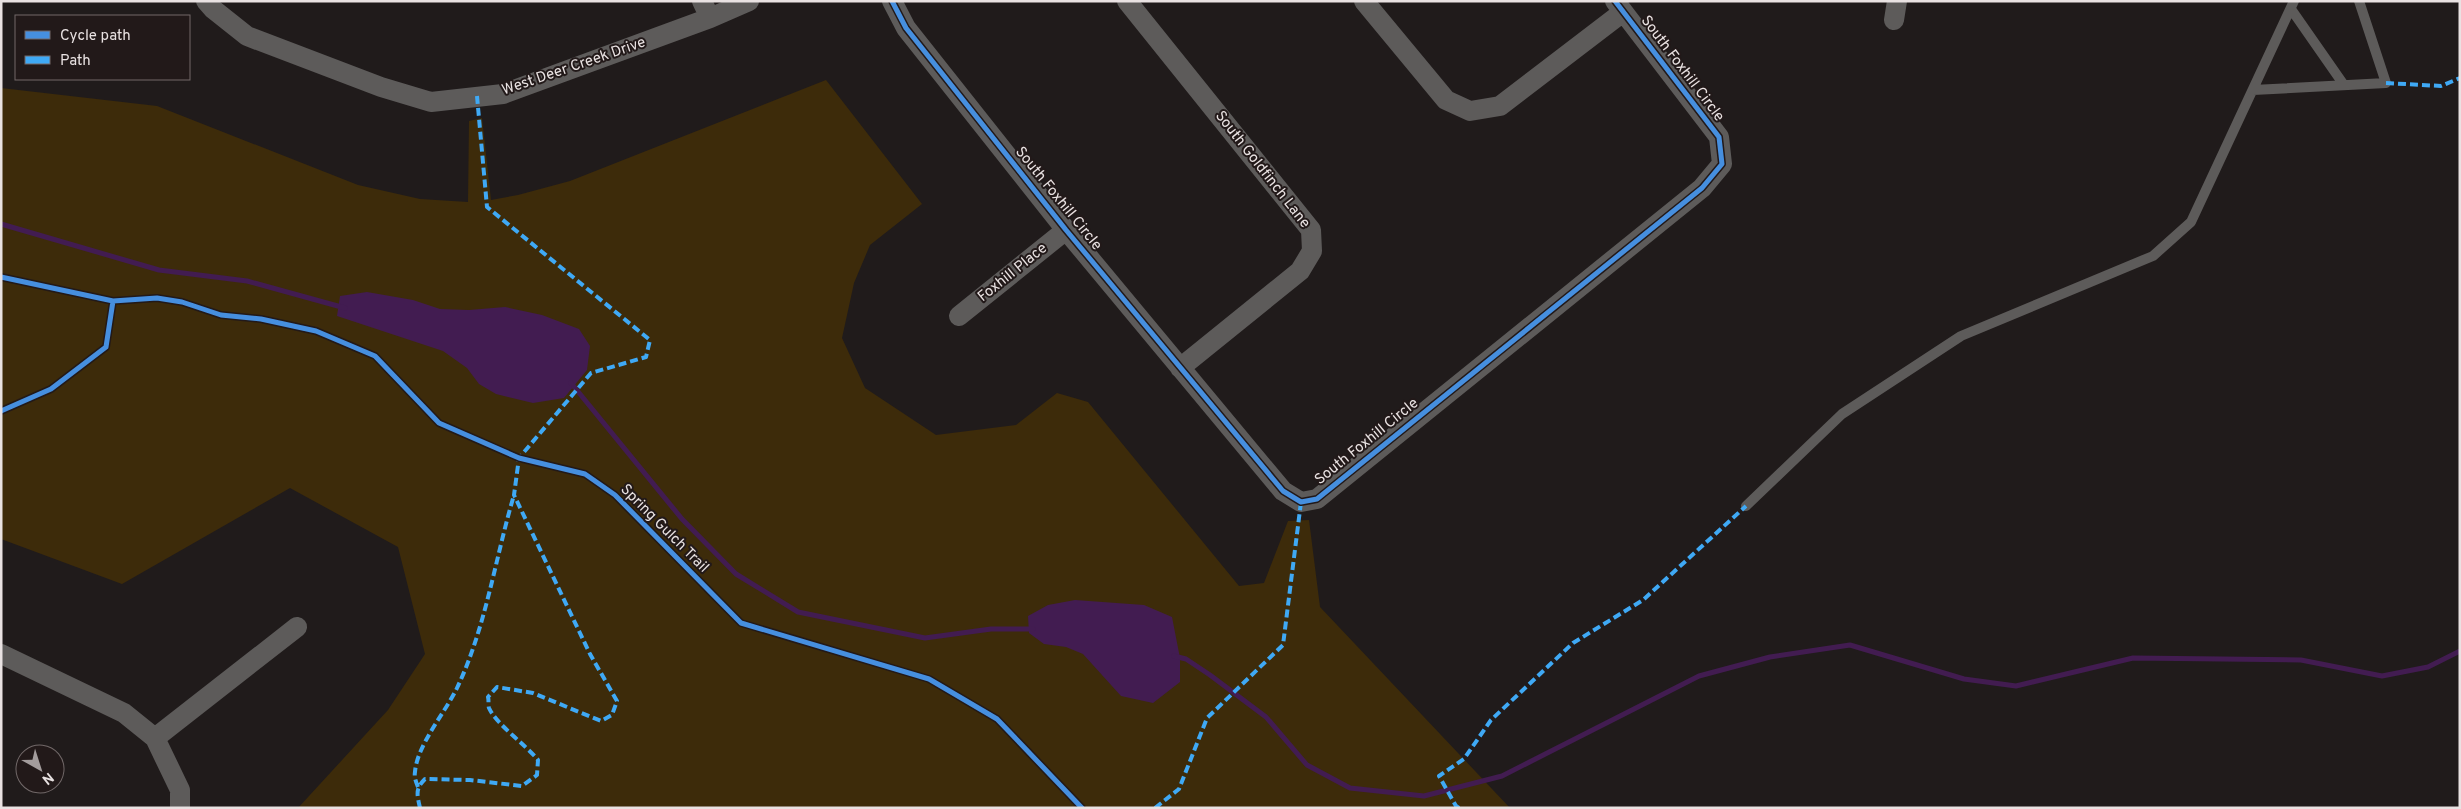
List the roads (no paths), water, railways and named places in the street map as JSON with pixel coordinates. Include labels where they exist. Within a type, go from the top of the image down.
[{"type":"street","name":"West Deer Creek Drive","points":[[206,1],[213,10],[247,36],[381,87],[431,102],[503,94],[706,10],[749,1]]},
{"type":"street","name":"South Foxhill Circle","points":[[892,1],[906,28],[1066,230],[1283,491],[1300,502],[1317,499],[1702,188],[1722,164],[1719,137],[1619,6]]},
{"type":"street","name":"South Goldfinch Lane","points":[[1127,1],[1311,230],[1312,251],[1300,271],[1180,368]]},
{"type":"street","points":[[1364,1],[1446,100],[1470,111],[1500,106],[1619,6]]},
{"type":"street","name":"Foxhill Place","points":[[960,316],[1066,230]]},
{"type":"street","points":[[155,738],[297,627]]},
{"type":"street","points":[[1,654],[124,713],[155,738],[180,790],[180,808]]},
{"type":"lane","points":[[2253,90],[2386,83],[2359,1]]},
{"type":"lane","points":[[2293,5],[2344,85]]},
{"type":"lane","points":[[1746,506],[1842,414],[1961,336],[2153,256],[2191,222],[2293,5]]},
{"type":"waterway","points":[[1,224],[159,270],[247,281],[345,308]]},
{"type":"waterway","points":[[571,383],[682,519],[736,574],[798,612],[925,638],[991,629],[1033,629]]},
{"type":"waterway","points":[[1174,656],[1186,659],[1266,717],[1307,765],[1350,788],[1424,796],[1502,776],[1699,676],[1770,657],[1850,645],[1964,679],[2016,686],[2133,658],[2301,660],[2382,676],[2428,667],[2460,651]]}]
